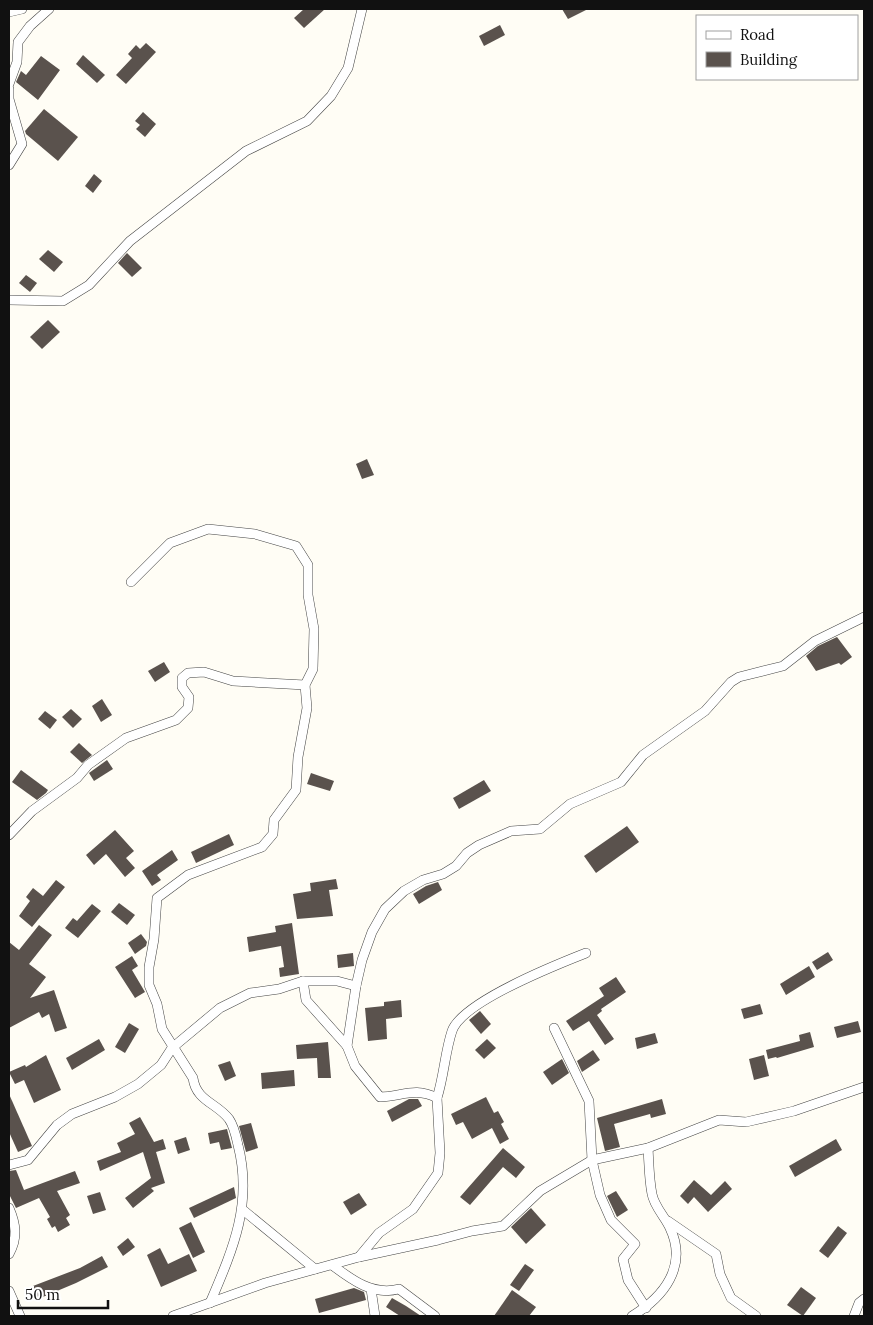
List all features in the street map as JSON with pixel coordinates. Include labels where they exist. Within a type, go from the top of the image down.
[{"type":"street","points":[[9,12],[22,9]]},
{"type":"street","points":[[9,84],[17,62],[18,42],[30,26],[49,9]]},
{"type":"street","points":[[9,300],[63,300],[89,285],[130,242],[246,150],[307,121],[331,96],[348,68],[362,9]]},
{"type":"street","points":[[9,89],[11,112],[22,144],[9,165]]},
{"type":"street","points":[[131,582],[170,543],[208,529],[255,534],[296,546],[308,565],[308,595],[314,629],[313,670],[305,686],[307,708],[298,757],[296,790],[274,820],[273,834],[262,847],[188,875],[157,898],[154,939],[149,966],[149,985],[157,1004],[162,1029],[172,1048],[193,1078],[194,1087],[200,1096],[224,1114],[233,1127],[244,1181],[243,1210],[228,1260],[210,1303]]},
{"type":"street","points":[[347,1046],[356,986],[372,932],[385,909],[404,891],[450,870],[479,845],[511,831],[540,829],[570,804],[602,788],[614,786],[626,777],[644,756],[705,711],[731,682],[739,677],[783,666],[815,642],[864,617]]},
{"type":"street","points":[[9,834],[32,811],[77,778],[88,765],[126,738],[176,720],[188,708],[189,697],[182,687],[182,678],[188,673],[204,672],[233,681],[305,686]]},
{"type":"street","points":[[359,1257],[379,1233],[413,1209],[438,1174],[440,1154],[437,1098],[443,1080],[453,1029],[462,1016],[533,974],[586,953]]},
{"type":"street","points":[[9,1165],[28,1160],[57,1125],[72,1114],[115,1097],[138,1084],[161,1065],[172,1048],[220,1008],[250,993],[279,989],[303,981],[337,981],[356,986]]},
{"type":"street","points":[[303,981],[306,1000],[347,1046],[355,1066],[380,1097],[398,1096],[413,1091],[424,1092],[437,1098]]},
{"type":"street","points":[[554,1028],[590,1101],[592,1160],[600,1196],[611,1220],[635,1244],[624,1259],[628,1280],[646,1308]]},
{"type":"street","points":[[173,1316],[265,1283],[359,1257],[438,1240],[472,1230],[503,1226],[540,1191],[592,1160],[648,1148],[719,1120],[746,1122],[794,1111],[864,1087]]},
{"type":"street","points":[[632,1316],[646,1308],[662,1294],[676,1268],[674,1238],[652,1196],[648,1148]]},
{"type":"street","points":[[9,1208],[13,1218],[16,1242],[9,1254]]},
{"type":"street","points":[[243,1210],[315,1269]]},
{"type":"street","points":[[665,1219],[716,1254],[720,1274],[731,1298],[756,1316]]},
{"type":"street","points":[[332,1265],[350,1278],[371,1289],[388,1292],[399,1290],[435,1316]]},
{"type":"street","points":[[371,1289],[375,1316]]},
{"type":"street","points":[[9,1291],[20,1316]]},
{"type":"street","points":[[854,1316],[859,1303],[864,1299]]},
{"type":"building","points":[[304,9],[325,9],[304,28],[294,18]]},
{"type":"building","points":[[562,9],[588,9],[568,19]]},
{"type":"building","points":[[500,25],[505,35],[484,46],[479,36]]},
{"type":"building","points":[[146,43],[156,52],[126,84],[116,75],[132,58],[128,54],[136,45],[140,49]]},
{"type":"building","points":[[83,55],[105,75],[97,83],[76,64]]},
{"type":"building","points":[[41,56],[60,70],[38,100],[16,82],[21,71],[26,75]]},
{"type":"building","points":[[44,109],[78,137],[58,161],[26,134],[25,131]]},
{"type":"building","points":[[143,112],[156,124],[145,137],[136,129],[140,125],[135,121]]},
{"type":"building","points":[[94,174],[102,181],[93,193],[85,186]]},
{"type":"building","points":[[48,250],[63,262],[54,272],[39,259]]},
{"type":"building","points":[[127,253],[142,268],[132,277],[118,263]]},
{"type":"building","points":[[26,275],[37,283],[30,292],[19,283]]},
{"type":"building","points":[[48,320],[60,332],[42,349],[30,337]]},
{"type":"building","points":[[367,459],[374,475],[362,479],[356,464]]},
{"type":"building","points":[[837,637],[852,657],[841,665],[839,663],[816,671],[806,656],[818,646]]},
{"type":"building","points":[[164,662],[170,672],[155,682],[148,671]]},
{"type":"building","points":[[102,699],[112,715],[101,722],[92,706]]},
{"type":"building","points":[[71,709],[82,719],[73,728],[62,717]]},
{"type":"building","points":[[45,711],[57,720],[50,729],[38,719]]},
{"type":"building","points":[[79,743],[92,755],[82,763],[70,752]]},
{"type":"building","points":[[107,760],[113,769],[94,781],[89,773]]},
{"type":"building","points":[[21,770],[48,790],[37,800],[12,782]]},
{"type":"building","points":[[311,773],[334,781],[330,791],[307,784]]},
{"type":"building","points":[[484,780],[491,791],[459,809],[453,798]]},
{"type":"building","points":[[627,826],[639,842],[596,873],[584,856]]},
{"type":"building","points":[[115,830],[134,851],[126,858],[135,868],[125,877],[106,854],[94,865],[86,855]]},
{"type":"building","points":[[229,834],[234,845],[196,863],[191,852]]},
{"type":"building","points":[[172,850],[178,860],[157,875],[161,880],[152,886],[142,871]]},
{"type":"building","points":[[336,879],[338,889],[329,890],[333,916],[297,919],[293,894],[311,891],[310,883]]},
{"type":"building","points":[[56,880],[65,887],[32,927],[19,916],[30,901],[26,897],[33,888],[43,896]]},
{"type":"building","points":[[438,882],[442,890],[419,904],[413,894],[426,886]]},
{"type":"building","points":[[119,903],[135,915],[127,925],[111,912]]},
{"type":"building","points":[[92,904],[101,911],[78,938],[65,928],[73,918],[77,921]]},
{"type":"building","points":[[292,923],[299,974],[280,977],[279,968],[284,967],[281,946],[249,952],[247,937],[276,932],[275,926]]},
{"type":"building","points":[[39,925],[52,935],[29,964],[46,977],[30,998],[54,990],[67,1028],[55,1032],[49,1014],[42,1018],[39,1012],[9,1028],[9,942],[19,950]]},
{"type":"building","points":[[141,934],[147,942],[146,946],[135,954],[128,943]]},
{"type":"building","points":[[828,952],[833,960],[817,970],[812,962]]},
{"type":"building","points":[[353,953],[354,966],[338,968],[337,955]]},
{"type":"building","points":[[132,956],[138,966],[132,970],[145,992],[135,998],[115,967]]},
{"type":"building","points":[[809,966],[815,977],[786,995],[780,984]]},
{"type":"building","points":[[616,977],[626,992],[601,1009],[602,1011],[597,1015],[614,1039],[605,1045],[589,1021],[573,1031],[566,1021],[604,996],[599,988]]},
{"type":"building","points":[[401,1000],[402,1017],[386,1019],[387,1039],[368,1041],[365,1008],[384,1006],[384,1002]]},
{"type":"building","points":[[760,1004],[763,1014],[744,1019],[741,1009]]},
{"type":"building","points":[[480,1011],[491,1024],[481,1034],[469,1020]]},
{"type":"building","points":[[858,1021],[861,1032],[837,1038],[834,1027]]},
{"type":"building","points":[[129,1023],[139,1029],[125,1053],[115,1047]]},
{"type":"building","points":[[810,1032],[814,1047],[768,1059],[766,1050],[800,1041],[799,1035]]},
{"type":"building","points":[[655,1033],[658,1043],[637,1049],[635,1038]]},
{"type":"building","points":[[99,1039],[105,1050],[72,1070],[66,1058]]},
{"type":"building","points":[[487,1039],[496,1048],[484,1059],[475,1050]]},
{"type":"building","points":[[328,1042],[331,1078],[318,1078],[317,1058],[297,1059],[296,1045]]},
{"type":"building","points":[[593,1050],[600,1060],[582,1072],[577,1061]]},
{"type":"building","points":[[46,1055],[61,1090],[34,1103],[24,1080],[15,1084],[9,1072],[25,1065],[26,1067]]},
{"type":"building","points":[[764,1055],[769,1076],[754,1080],[749,1059]]},
{"type":"building","points":[[562,1059],[569,1073],[552,1085],[543,1072]]},
{"type":"building","points":[[230,1061],[236,1076],[225,1081],[218,1065]]},
{"type":"building","points":[[294,1070],[295,1086],[262,1089],[261,1073]]},
{"type":"building","points":[[9,1094],[32,1146],[18,1152],[9,1132]]},
{"type":"building","points":[[486,1097],[494,1113],[498,1111],[504,1122],[501,1124],[509,1139],[500,1144],[492,1128],[472,1139],[463,1122],[456,1125],[451,1114]]},
{"type":"building","points":[[409,1099],[418,1099],[422,1106],[392,1122],[387,1111]]},
{"type":"building","points":[[662,1099],[666,1114],[651,1118],[650,1114],[614,1124],[620,1147],[605,1151],[597,1118]]},
{"type":"building","points":[[140,1117],[154,1142],[163,1139],[166,1149],[156,1152],[165,1183],[151,1188],[154,1191],[133,1208],[125,1198],[151,1178],[143,1152],[100,1171],[97,1161],[121,1152],[117,1143],[135,1134],[129,1123]]},
{"type":"building","points":[[251,1123],[258,1148],[246,1152],[239,1126]]},
{"type":"building","points":[[227,1129],[232,1148],[221,1150],[219,1142],[210,1144],[208,1133]]},
{"type":"building","points":[[186,1137],[190,1150],[178,1154],[174,1141]]},
{"type":"building","points":[[836,1139],[842,1150],[795,1177],[789,1166]]},
{"type":"building","points":[[503,1148],[525,1167],[516,1178],[503,1167],[470,1205],[460,1197]]},
{"type":"building","points":[[16,1170],[24,1190],[75,1171],[80,1183],[57,1191],[70,1215],[66,1218],[70,1225],[58,1232],[55,1226],[52,1228],[47,1219],[50,1217],[39,1198],[16,1208],[9,1194],[9,1171]]},
{"type":"building","points":[[694,1180],[711,1195],[725,1181],[732,1189],[708,1212],[694,1197],[688,1204],[680,1196]]},
{"type":"building","points":[[234,1187],[236,1198],[194,1218],[189,1208]]},
{"type":"building","points":[[616,1191],[628,1210],[617,1217],[607,1196]]},
{"type":"building","points":[[100,1192],[106,1210],[93,1214],[87,1196]]},
{"type":"building","points":[[359,1193],[367,1205],[351,1215],[343,1202]]},
{"type":"building","points":[[531,1208],[546,1225],[526,1244],[511,1227]]},
{"type":"building","points":[[191,1222],[205,1252],[193,1258],[179,1228]]},
{"type":"building","points":[[838,1226],[847,1233],[828,1258],[819,1251]]},
{"type":"building","points":[[128,1238],[135,1247],[123,1256],[117,1247]]},
{"type":"building","points":[[160,1248],[168,1264],[189,1254],[197,1271],[161,1287],[147,1255]]},
{"type":"building","points":[[102,1256],[108,1267],[38,1299],[33,1286],[80,1268]]},
{"type":"building","points":[[525,1264],[534,1270],[519,1291],[510,1285]]},
{"type":"building","points":[[801,1287],[816,1298],[803,1316],[787,1305]]},
{"type":"building","points":[[354,1288],[364,1292],[366,1300],[319,1313],[315,1299]]},
{"type":"building","points":[[512,1290],[536,1307],[529,1316],[494,1316]]},
{"type":"building","points":[[392,1298],[421,1316],[400,1316],[386,1307]]}]
